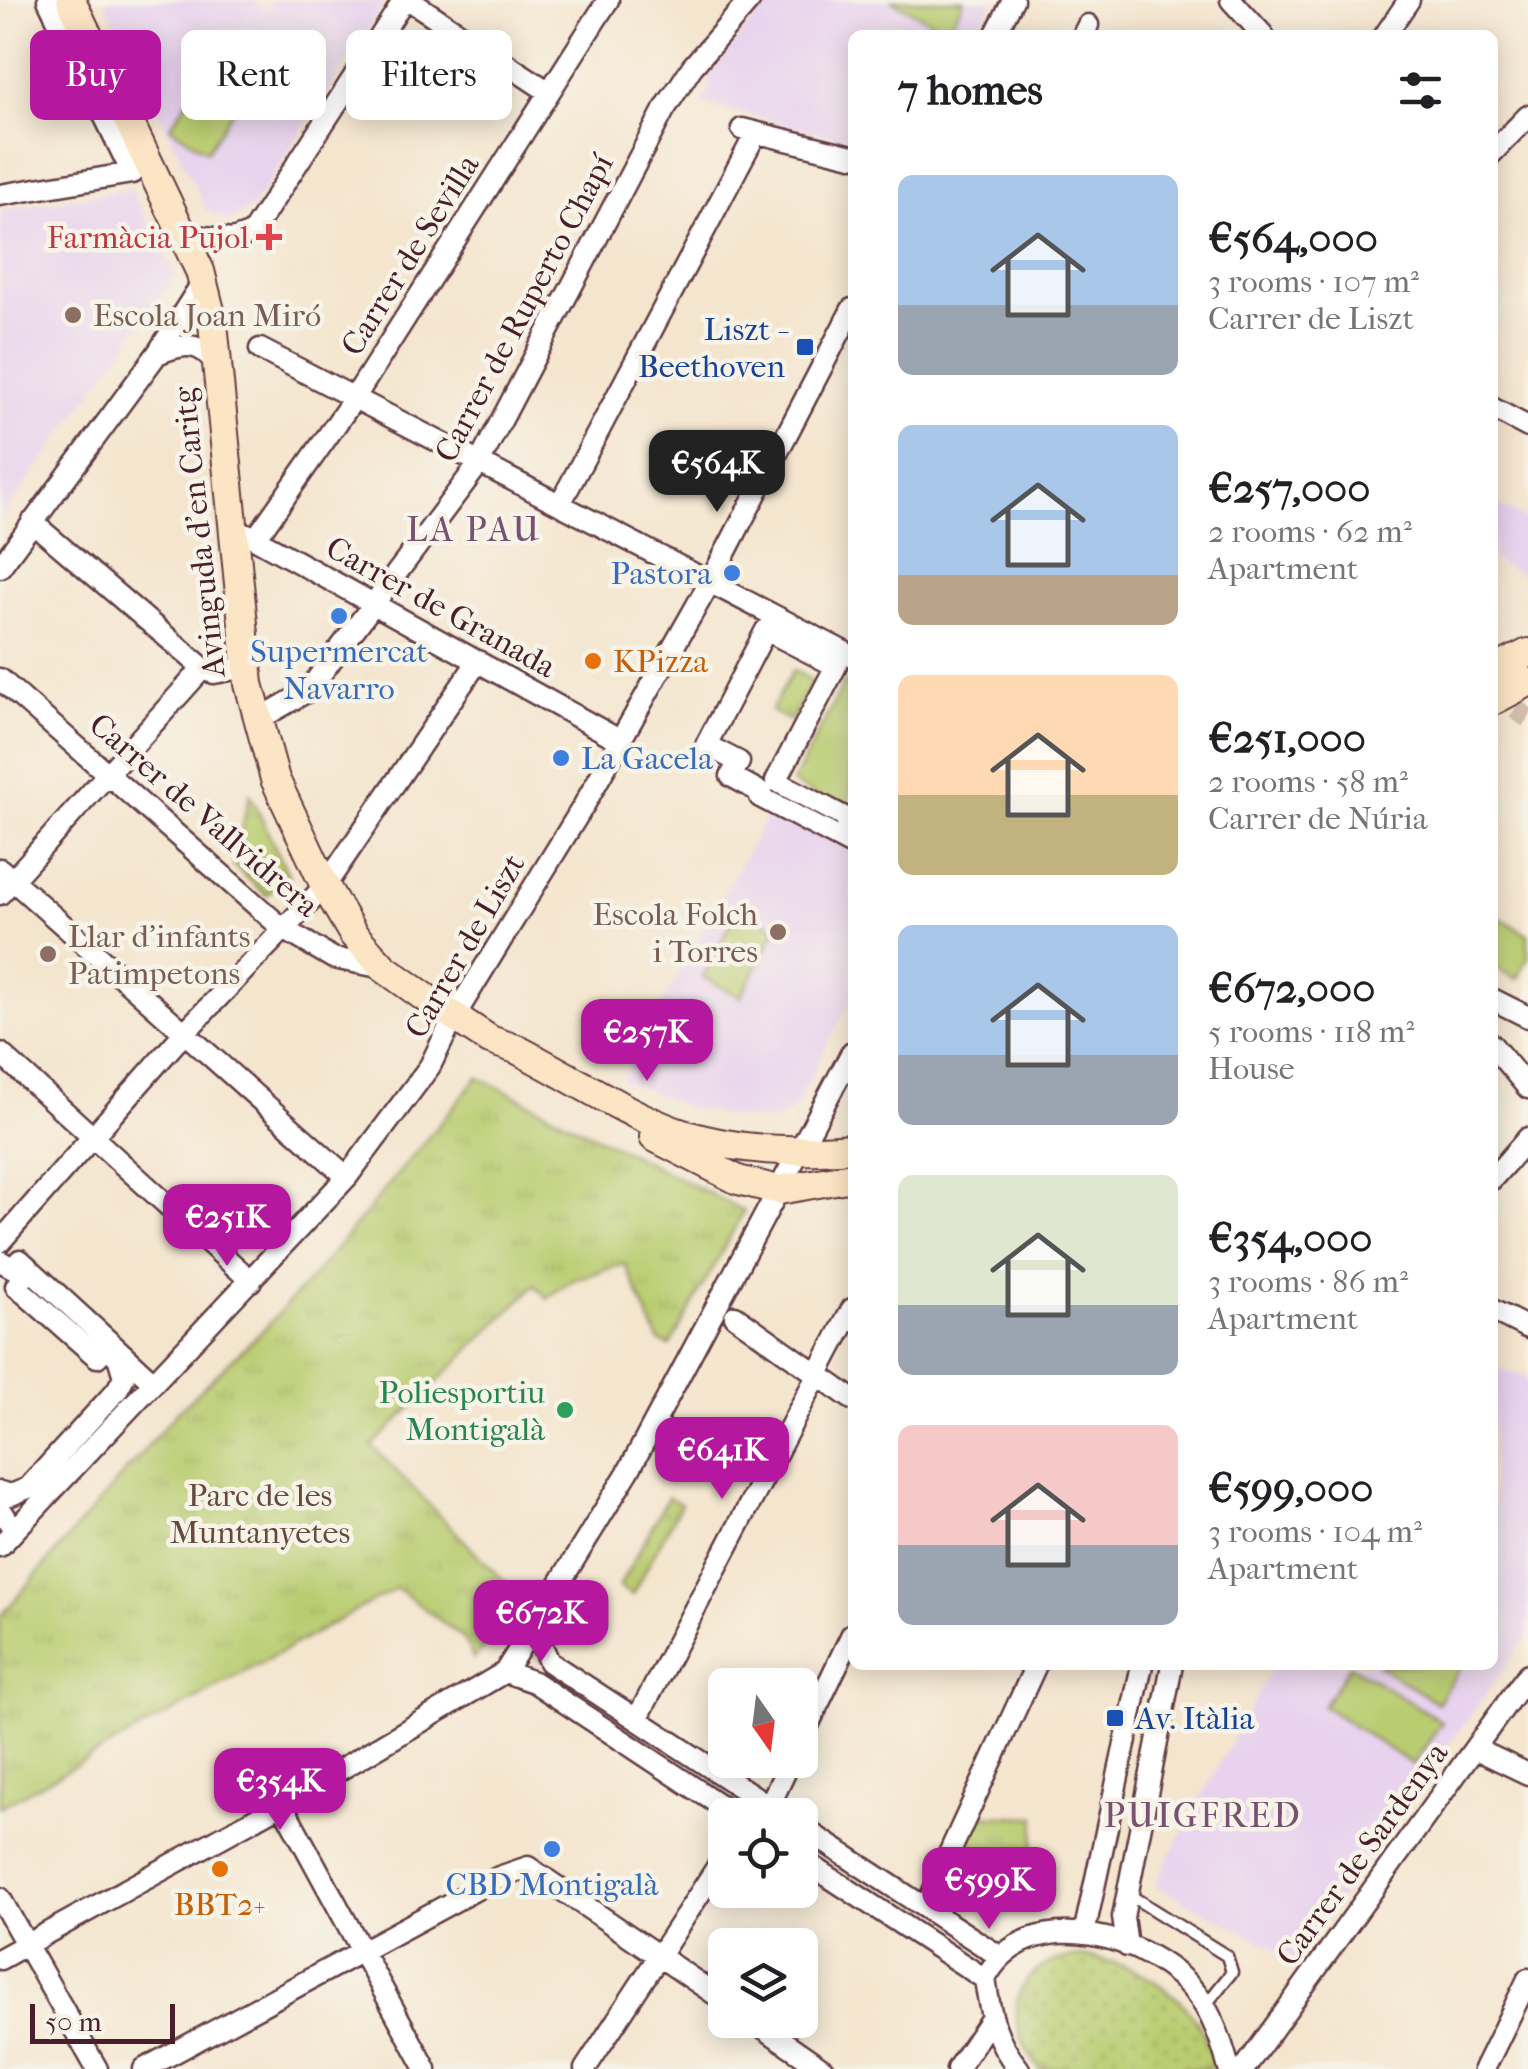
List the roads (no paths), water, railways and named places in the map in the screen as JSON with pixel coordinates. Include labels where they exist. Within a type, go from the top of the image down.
[{"type":"street","points":[[0,195],[132,173],[48,0]]},
{"type":"street","name":"Avinguda d'en Caritg","points":[[70,0],[184,234],[213,323],[216,366],[244,532],[248,666],[258,719],[276,779],[324,886],[353,934],[384,968],[495,1043]]},
{"type":"street","points":[[184,234],[233,240],[252,233],[407,0],[549,92]]},
{"type":"street","name":"Carrer de Sevilla","points":[[244,532],[353,400],[608,0]]},
{"type":"street","name":"Carrer de Ruperto Chapí","points":[[258,719],[308,691],[478,465],[664,110],[692,67],[750,0]]},
{"type":"street","points":[[998,30],[1014,0]]},
{"type":"street","points":[[1231,0],[1258,30]]},
{"type":"street","points":[[1389,30],[1410,0]]},
{"type":"street","points":[[1498,147],[1528,116]]},
{"type":"street","points":[[560,504],[749,131],[848,155]]},
{"type":"street","points":[[0,567],[156,354],[202,283]]},
{"type":"street","name":"Carrer de Liszt","points":[[7,1538],[151,1380],[347,1176],[430,1066],[454,1017],[620,742],[710,582],[848,317]]},
{"type":"street","points":[[156,354],[186,344],[208,352],[216,366]]},
{"type":"street","points":[[260,349],[848,654]]},
{"type":"street","points":[[1498,411],[1528,426]]},
{"type":"street","points":[[32,522],[203,668],[214,673],[248,666]]},
{"type":"street","name":"Carrer de Granada","points":[[244,532],[620,742]]},
{"type":"street","points":[[848,819],[776,782],[836,666],[766,630],[706,745],[739,762],[732,776],[762,792],[760,797],[848,843]]},
{"type":"street","points":[[1498,694],[1528,653]]},
{"type":"street","points":[[151,1380],[0,1242],[184,1034],[324,886],[478,660]]},
{"type":"street","points":[[203,668],[4,881],[347,1176]]},
{"type":"street","name":"Carrer de Vallvidrera","points":[[0,679],[282,928],[332,958],[384,968]]},
{"type":"street","points":[[1498,694],[1528,682]]},
{"type":"street","points":[[1498,1002],[1528,1017]]},
{"type":"street","points":[[495,1043],[516,1049],[680,1133],[750,1149],[799,1153],[848,1148]]},
{"type":"street","points":[[495,1043],[509,1058],[738,1180],[779,1190],[848,1178]]},
{"type":"street","points":[[1498,1052],[1528,1088]]},
{"type":"street","points":[[0,1053],[251,1280]]},
{"type":"street","points":[[0,1959],[282,1804],[505,1672],[535,1630],[656,1420],[848,1060]]},
{"type":"street","points":[[1498,1172],[1528,1138]]},
{"type":"street","points":[[0,1261],[26,1275],[16,1286],[97,1357],[106,1347],[118,1357],[124,1376],[117,1390],[28,1488],[10,1495],[0,1492]]},
{"type":"street","points":[[1498,1313],[1528,1328]]},
{"type":"street","points":[[735,1316],[848,1396]]},
{"type":"street","points":[[637,1719],[848,1317]]},
{"type":"street","points":[[0,1508],[7,1538]]},
{"type":"street","points":[[535,1630],[549,1662],[750,1798]]},
{"type":"street","points":[[818,1705],[848,1642]]},
{"type":"street","points":[[926,1908],[1034,1670]]},
{"type":"street","points":[[1084,1934],[1141,1670]]},
{"type":"street","points":[[1127,1946],[1123,1917],[1171,1670]]},
{"type":"street","points":[[505,1672],[544,1688],[709,1798]]},
{"type":"street","name":"Carrer de Sardenya","points":[[1244,2069],[1528,1674]]},
{"type":"street","points":[[1476,1749],[1528,1774]]},
{"type":"street","points":[[282,1804],[426,2069]]},
{"type":"street","points":[[818,1838],[999,1956]]},
{"type":"street","points":[[144,2069],[498,1877],[528,1867],[708,1989]]},
{"type":"street","points":[[818,1870],[986,1979]]},
{"type":"street","points":[[585,2069],[708,1881]]},
{"type":"street","points":[[0,1898],[97,2069]]},
{"type":"street","points":[[1019,2069],[1005,2052],[991,2020],[986,1979],[999,1956],[1044,1933],[1084,1934],[1127,1946],[1173,1972],[1204,2006],[1229,2069]]},
{"type":"street","points":[[1484,2069],[1528,1979]]},
{"type":"street","points":[[957,2069],[991,2020]]},
{"type":"street","points":[[778,2038],[822,2069]]},
{"type":"lane","points":[[656,1420],[680,1434]]},
{"type":"lane","points":[[1127,1894],[1227,1956],[1232,1972],[1204,2006]]},
{"type":"tunnel","points":[[1515,709],[1528,718]]},
{"type":"place","name":"Farmàcia Pujol","points":[[269,237]]},
{"type":"place","name":"Escola Joan Miró","points":[[73,315]]},
{"type":"place","name":"Liszt - Beethoven","points":[[805,347]]},
{"type":"place","name":"Pastora","points":[[732,573]]},
{"type":"place","name":"Supermercat Navarro","points":[[339,616]]},
{"type":"place","name":"KPizza","points":[[593,661]]},
{"type":"place","name":"La Gacela","points":[[561,758]]},
{"type":"place","name":"Escola Folch i Torres","points":[[778,932]]},
{"type":"place","name":"Llar d'infants Patimpetons","points":[[48,954]]},
{"type":"place","name":"Poliesportiu Montigalà","points":[[565,1410]]},
{"type":"place","name":"Av. Itàlia","points":[[1115,1718]]},
{"type":"place","name":"CBD Montigalà","points":[[552,1849]]},
{"type":"place","name":"BBT2+","points":[[220,1869]]},
{"type":"district","name":"LA PAU","points":[[474,529]]},
{"type":"district","name":"PUIGFRED","points":[[1203,1815]]},
{"type":"park label","name":"Parc de les Muntanyetes","points":[[260,1514]]}]
